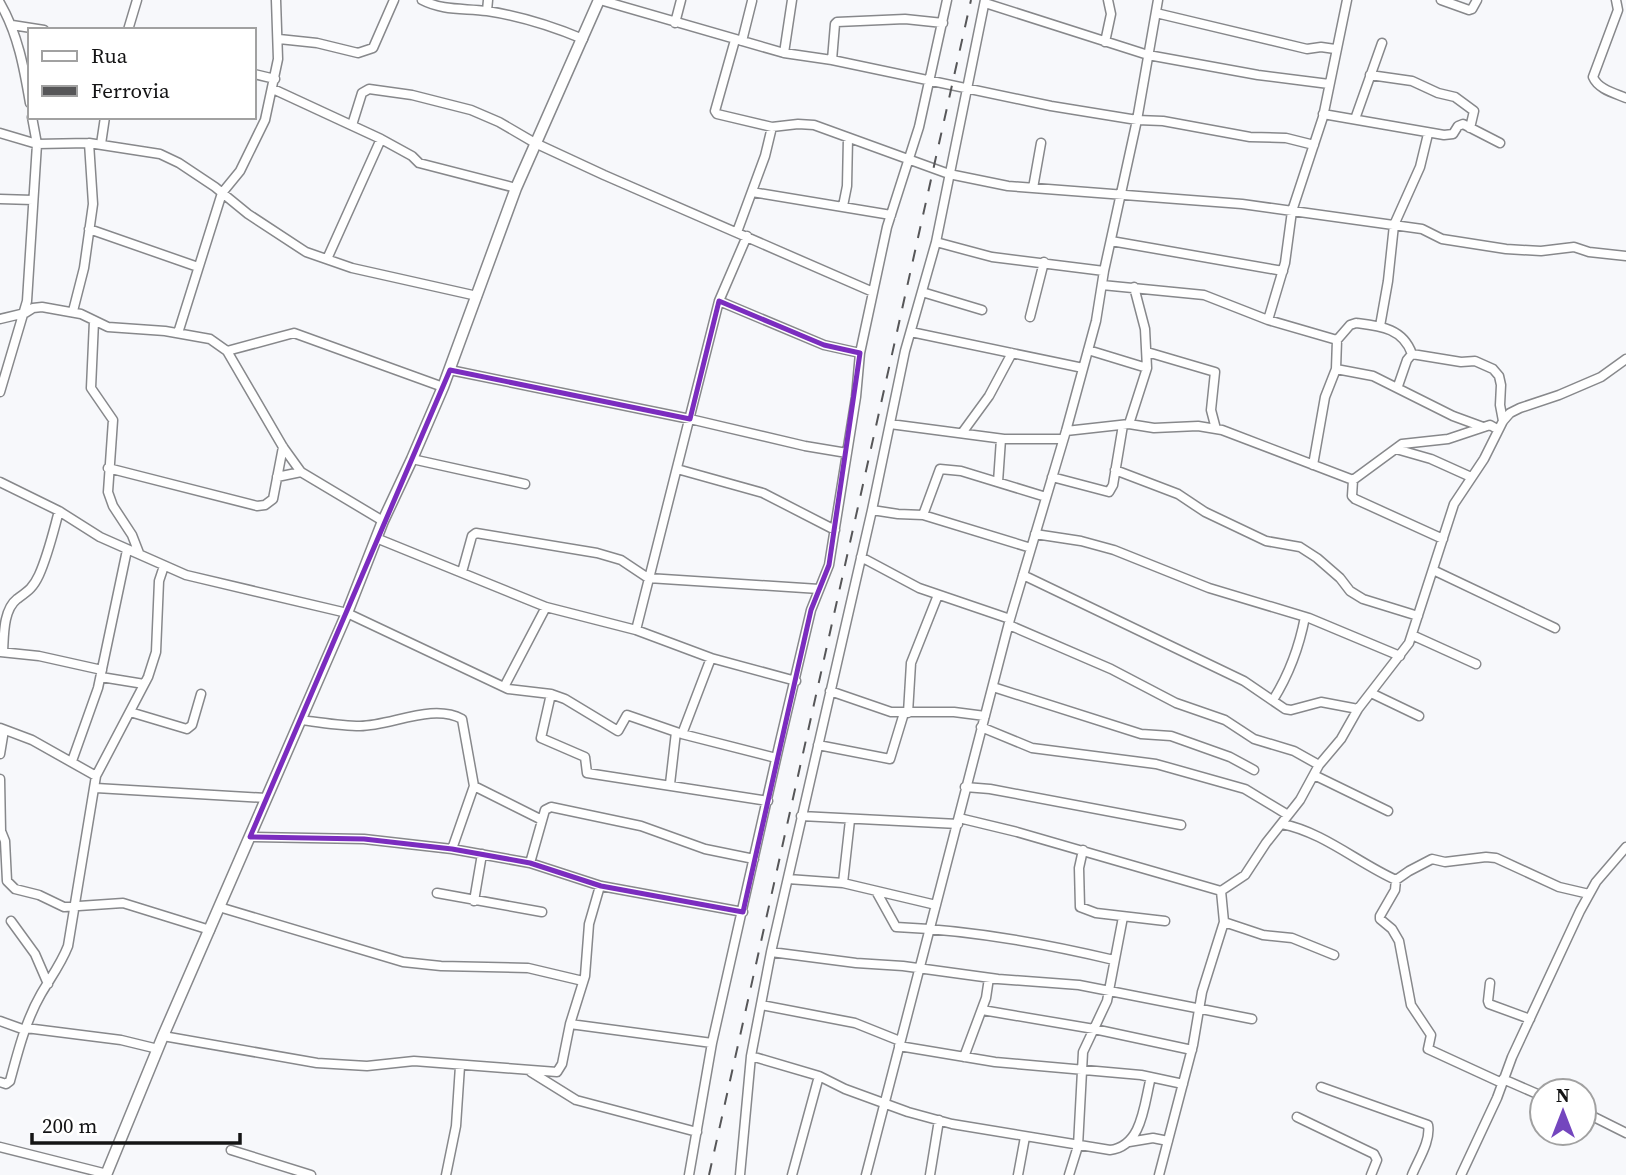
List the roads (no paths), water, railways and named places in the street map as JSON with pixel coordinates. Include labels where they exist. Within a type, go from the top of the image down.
[{"type":"street","points":[[129,28],[137,0]]},
{"type":"street","points":[[178,333],[222,193],[240,171],[257,138],[273,89],[279,39],[276,0]]},
{"type":"street","points":[[279,39],[317,43],[358,53],[368,52],[373,48],[394,0]]},
{"type":"street","points":[[422,0],[443,9],[487,11],[534,21],[583,39]]},
{"type":"street","points":[[487,11],[488,0]]},
{"type":"street","points":[[0,1147],[106,1175],[163,1036],[347,613],[383,521],[443,387],[516,188],[600,0],[784,53],[1137,120],[1163,121],[1250,137],[1286,138],[1314,145]]},
{"type":"street","points":[[675,23],[681,0]]},
{"type":"street","points":[[784,53],[792,0]]},
{"type":"street","points":[[689,1175],[712,1043],[776,758],[811,610],[828,565],[856,397],[860,353],[873,292],[891,215],[910,159],[947,0]]},
{"type":"street","points":[[1105,42],[1111,14],[1108,0]]},
{"type":"street","points":[[866,1175],[1009,622],[1088,350],[1137,120],[1158,0]]},
{"type":"street","points":[[1268,320],[1283,271],[1292,211],[1323,114],[1347,0]]},
{"type":"street","points":[[1441,0],[1469,10],[1477,0]]},
{"type":"street","points":[[1616,0],[1618,10],[1593,77],[1594,82],[1601,88],[1626,98]]},
{"type":"street","points":[[752,1],[715,111],[721,116],[772,127],[806,124],[949,174],[1008,186],[1121,196],[1152,196],[1292,211],[1422,229],[1442,239],[1506,249],[1541,251],[1574,247],[1589,252],[1626,256]]},
{"type":"street","points":[[740,1175],[751,1056],[771,952],[911,332],[936,242],[985,2],[1148,55],[1244,73],[1329,84]]},
{"type":"street","points":[[0,3],[12,25],[23,60],[28,91]]},
{"type":"street","points":[[1156,13],[1307,49],[1335,49]]},
{"type":"street","points":[[832,60],[837,22],[905,19],[943,23]]},
{"type":"street","points":[[12,25],[31,28]]},
{"type":"street","points":[[1355,119],[1382,43]]},
{"type":"street","points":[[256,74],[275,79]]},
{"type":"street","points":[[1370,75],[1412,81],[1438,93],[1455,97],[1474,111],[1470,128]]},
{"type":"street","points":[[273,89],[381,139],[412,156],[419,163],[516,188]]},
{"type":"street","points":[[352,125],[362,93],[369,89],[412,95],[471,110],[499,122],[535,143],[873,292]]},
{"type":"street","points":[[1323,114],[1428,134],[1450,135],[1460,124],[1500,143]]},
{"type":"street","points":[[0,392],[14,340],[25,313],[37,144],[32,119]]},
{"type":"street","points":[[101,144],[105,119]]},
{"type":"street","points":[[737,232],[765,156],[772,127]]},
{"type":"street","points":[[0,133],[37,144],[89,143],[160,154],[179,163],[306,252],[352,268],[477,296]]},
{"type":"street","points":[[1380,326],[1394,225],[1420,167],[1428,134]]},
{"type":"street","points":[[843,206],[847,186],[848,138]]},
{"type":"street","points":[[327,259],[381,139]]},
{"type":"street","points":[[73,311],[84,268],[93,204],[89,143]]},
{"type":"street","points":[[1034,188],[1041,143]]},
{"type":"street","points":[[752,192],[891,215]]},
{"type":"street","points":[[0,200],[33,200]]},
{"type":"street","points":[[89,229],[198,267]]},
{"type":"street","points":[[636,630],[690,419],[705,349],[719,301],[747,236]]},
{"type":"street","points":[[1111,241],[1283,271]]},
{"type":"street","points":[[936,242],[992,257],[1104,271]]},
{"type":"street","points":[[1030,317],[1044,262]]},
{"type":"street","points":[[1102,285],[1203,295],[1268,320],[1338,340]]},
{"type":"street","points":[[1052,477],[1109,492],[1126,425],[1147,368],[1143,316],[1134,287]]},
{"type":"street","points":[[922,292],[982,310]]},
{"type":"street","points":[[719,301],[824,345],[860,353]]},
{"type":"street","points":[[0,319],[42,307],[73,311],[120,329],[178,333],[210,339],[227,351],[283,447],[301,472],[383,521]]},
{"type":"street","points":[[94,321],[91,388],[113,420],[108,492],[113,506],[132,535],[139,554]]},
{"type":"street","points":[[1313,465],[1325,397],[1336,369],[1338,340],[1352,323],[1393,330],[1403,338],[1412,354]]},
{"type":"street","points":[[911,332],[1083,368]]},
{"type":"street","points":[[227,351],[294,333],[443,387]]},
{"type":"street","points":[[1088,350],[1147,368]]},
{"type":"street","points":[[1147,352],[1214,372],[1211,410],[1216,429]]},
{"type":"street","points":[[962,433],[993,391],[1012,353]]},
{"type":"street","points":[[1398,386],[1407,359],[1412,354]]},
{"type":"street","points":[[1412,354],[1461,362],[1475,361],[1493,369],[1499,376],[1501,385],[1500,405],[1503,421]]},
{"type":"street","points":[[801,816],[850,820],[959,821],[1083,850],[1220,891],[1245,875],[1358,709],[1400,656],[1412,635],[1454,504],[1493,443],[1497,429],[1503,421],[1510,413],[1520,408],[1601,377],[1626,359]]},
{"type":"street","points":[[1336,369],[1373,376],[1398,386],[1453,416],[1483,427]]},
{"type":"street","points":[[450,370],[847,453]]},
{"type":"street","points":[[890,424],[1002,439],[1065,435],[1126,425],[1154,428],[1198,426],[1216,429],[1353,480]]},
{"type":"street","points":[[1353,480],[1409,442],[1448,439],[1490,425],[1497,429]]},
{"type":"street","points":[[998,482],[1002,439]]},
{"type":"street","points":[[108,468],[257,506],[271,502],[283,447]]},
{"type":"street","points":[[1396,449],[1431,459],[1471,477]]},
{"type":"street","points":[[412,459],[525,485]]},
{"type":"street","points":[[677,469],[763,493],[835,530]]},
{"type":"street","points":[[923,515],[940,469],[961,471],[1046,497]]},
{"type":"street","points":[[1115,470],[1178,494],[1205,512],[1266,541],[1300,547],[1317,558],[1340,578],[1350,591],[1363,599],[1418,616]]},
{"type":"street","points":[[277,477],[301,472]]},
{"type":"street","points":[[1353,480],[1352,496],[1355,499],[1443,539]]},
{"type":"street","points":[[0,482],[59,511],[100,537],[186,575],[347,613],[504,687],[551,694],[565,699],[618,731],[627,715],[679,733],[776,758]]},
{"type":"street","points":[[872,510],[923,515],[1031,548]]},
{"type":"street","points":[[59,511],[39,575],[30,592],[11,606],[1,652],[39,656],[144,684]]},
{"type":"street","points":[[462,572],[472,536],[476,533],[597,553],[621,560],[648,578],[819,589]]},
{"type":"street","points":[[1035,534],[1081,541],[1114,550],[1209,588],[1349,633],[1400,656]]},
{"type":"street","points":[[376,538],[546,607],[636,630],[711,658],[796,681]]},
{"type":"street","points":[[72,761],[101,673],[127,550]]},
{"type":"street","points":[[861,557],[919,588],[1009,622],[1111,669],[1176,703],[1225,720],[1254,739],[1294,751],[1319,765]]},
{"type":"street","points":[[0,1082],[6,1084],[10,1081],[25,1029],[68,946],[96,776],[144,684],[156,652],[159,581],[164,566]]},
{"type":"street","points":[[1433,570],[1555,628]]},
{"type":"street","points":[[1023,575],[1244,681],[1287,710],[1321,702],[1358,709]]},
{"type":"street","points":[[818,745],[890,759],[906,713],[911,663],[938,595]]},
{"type":"street","points":[[504,687],[546,607]]},
{"type":"street","points":[[1273,700],[1292,665],[1305,617]]},
{"type":"street","points":[[1412,635],[1476,664]]},
{"type":"street","points":[[670,784],[679,733],[711,658]]},
{"type":"street","points":[[993,687],[1141,734],[1171,736],[1230,757],[1254,770]]},
{"type":"street","points":[[830,691],[891,712],[954,712],[985,716]]},
{"type":"street","points":[[1371,692],[1419,716]]},
{"type":"street","points":[[130,712],[187,729],[192,725],[201,694]]},
{"type":"street","points":[[551,694],[541,738],[585,757],[587,773],[768,801]]},
{"type":"street","points":[[300,720],[360,726],[435,714],[462,719],[474,786],[452,849]]},
{"type":"street","points":[[981,727],[1032,748],[1156,764],[1245,789],[1287,815]]},
{"type":"street","points":[[0,754],[2,729],[32,740],[96,776]]},
{"type":"street","points":[[1314,775],[1388,811]]},
{"type":"street","points":[[0,779],[0,831],[5,841],[9,885],[64,907],[123,903],[210,930]]},
{"type":"street","points":[[474,786],[542,820]]},
{"type":"street","points":[[96,788],[266,798]]},
{"type":"street","points":[[965,788],[990,789],[1181,825]]},
{"type":"street","points":[[530,863],[545,810],[551,807],[641,826],[705,849],[754,859]]},
{"type":"street","points":[[843,883],[850,820]]},
{"type":"street","points":[[1282,824],[1308,833],[1396,880]]},
{"type":"street","points":[[250,837],[364,839],[452,849],[530,863],[600,886],[743,912]]},
{"type":"street","points":[[1461,1175],[1589,894],[1626,847]]},
{"type":"street","points":[[1083,850],[1079,868],[1080,906],[1097,913],[1165,921]]},
{"type":"street","points":[[474,901],[482,854]]},
{"type":"street","points":[[1528,1091],[1428,1049],[1431,1035],[1411,1005],[1399,941],[1380,916],[1395,890],[1396,880],[1432,859],[1453,861],[1496,858],[1559,887],[1589,894]]},
{"type":"street","points":[[788,878],[843,883],[936,905]]},
{"type":"street","points":[[163,1036],[317,1063],[367,1066],[414,1061],[557,1072],[583,981],[588,954],[589,924],[600,886]]},
{"type":"street","points":[[876,891],[896,927],[930,928],[1045,945],[1114,960]]},
{"type":"street","points":[[1159,1175],[1192,1050],[1213,951],[1224,922],[1220,891]]},
{"type":"street","points":[[437,893],[542,912]]},
{"type":"street","points":[[219,907],[403,961],[441,966],[528,968],[583,981]]},
{"type":"street","points":[[1069,1175],[1078,1146],[1080,1071],[1085,1047],[1102,1015],[1123,917]]},
{"type":"street","points":[[12,921],[35,954],[48,984]]},
{"type":"street","points":[[1224,922],[1263,935],[1292,938],[1334,955]]},
{"type":"street","points":[[771,952],[989,978],[1079,985],[1252,1018]]},
{"type":"street","points":[[964,1057],[982,1010],[989,978]]},
{"type":"street","points":[[1490,983],[1489,1004],[1530,1019]]},
{"type":"street","points":[[761,1005],[855,1023],[900,1044],[964,1057],[1151,1077],[1183,1084]]},
{"type":"street","points":[[982,1010],[1094,1029],[1192,1050]]},
{"type":"street","points":[[0,1021],[25,1029],[121,1040],[158,1049]]},
{"type":"street","points":[[570,1024],[712,1043]]},
{"type":"street","points":[[751,1056],[819,1076],[886,1105],[939,1120],[1110,1150],[1121,1149],[1129,1142],[1140,1124],[1151,1077]]},
{"type":"street","points":[[446,1175],[456,1126],[460,1066]]},
{"type":"street","points":[[531,1072],[576,1100],[697,1132]]},
{"type":"street","points":[[792,1175],[819,1076]]},
{"type":"street","points":[[1321,1087],[1428,1125],[1426,1142],[1412,1175]]},
{"type":"street","points":[[1297,1117],[1374,1154],[1377,1160],[1371,1175]]},
{"type":"street","points":[[1598,1119],[1626,1133]]},
{"type":"street","points":[[930,1175],[939,1120]]},
{"type":"street","points":[[1018,1175],[1025,1137]]},
{"type":"street","points":[[1129,1142],[1153,1138],[1168,1141]]},
{"type":"street","points":[[231,1150],[311,1175]]},
{"type":"railway","points":[[709,1175],[971,0]]}]
